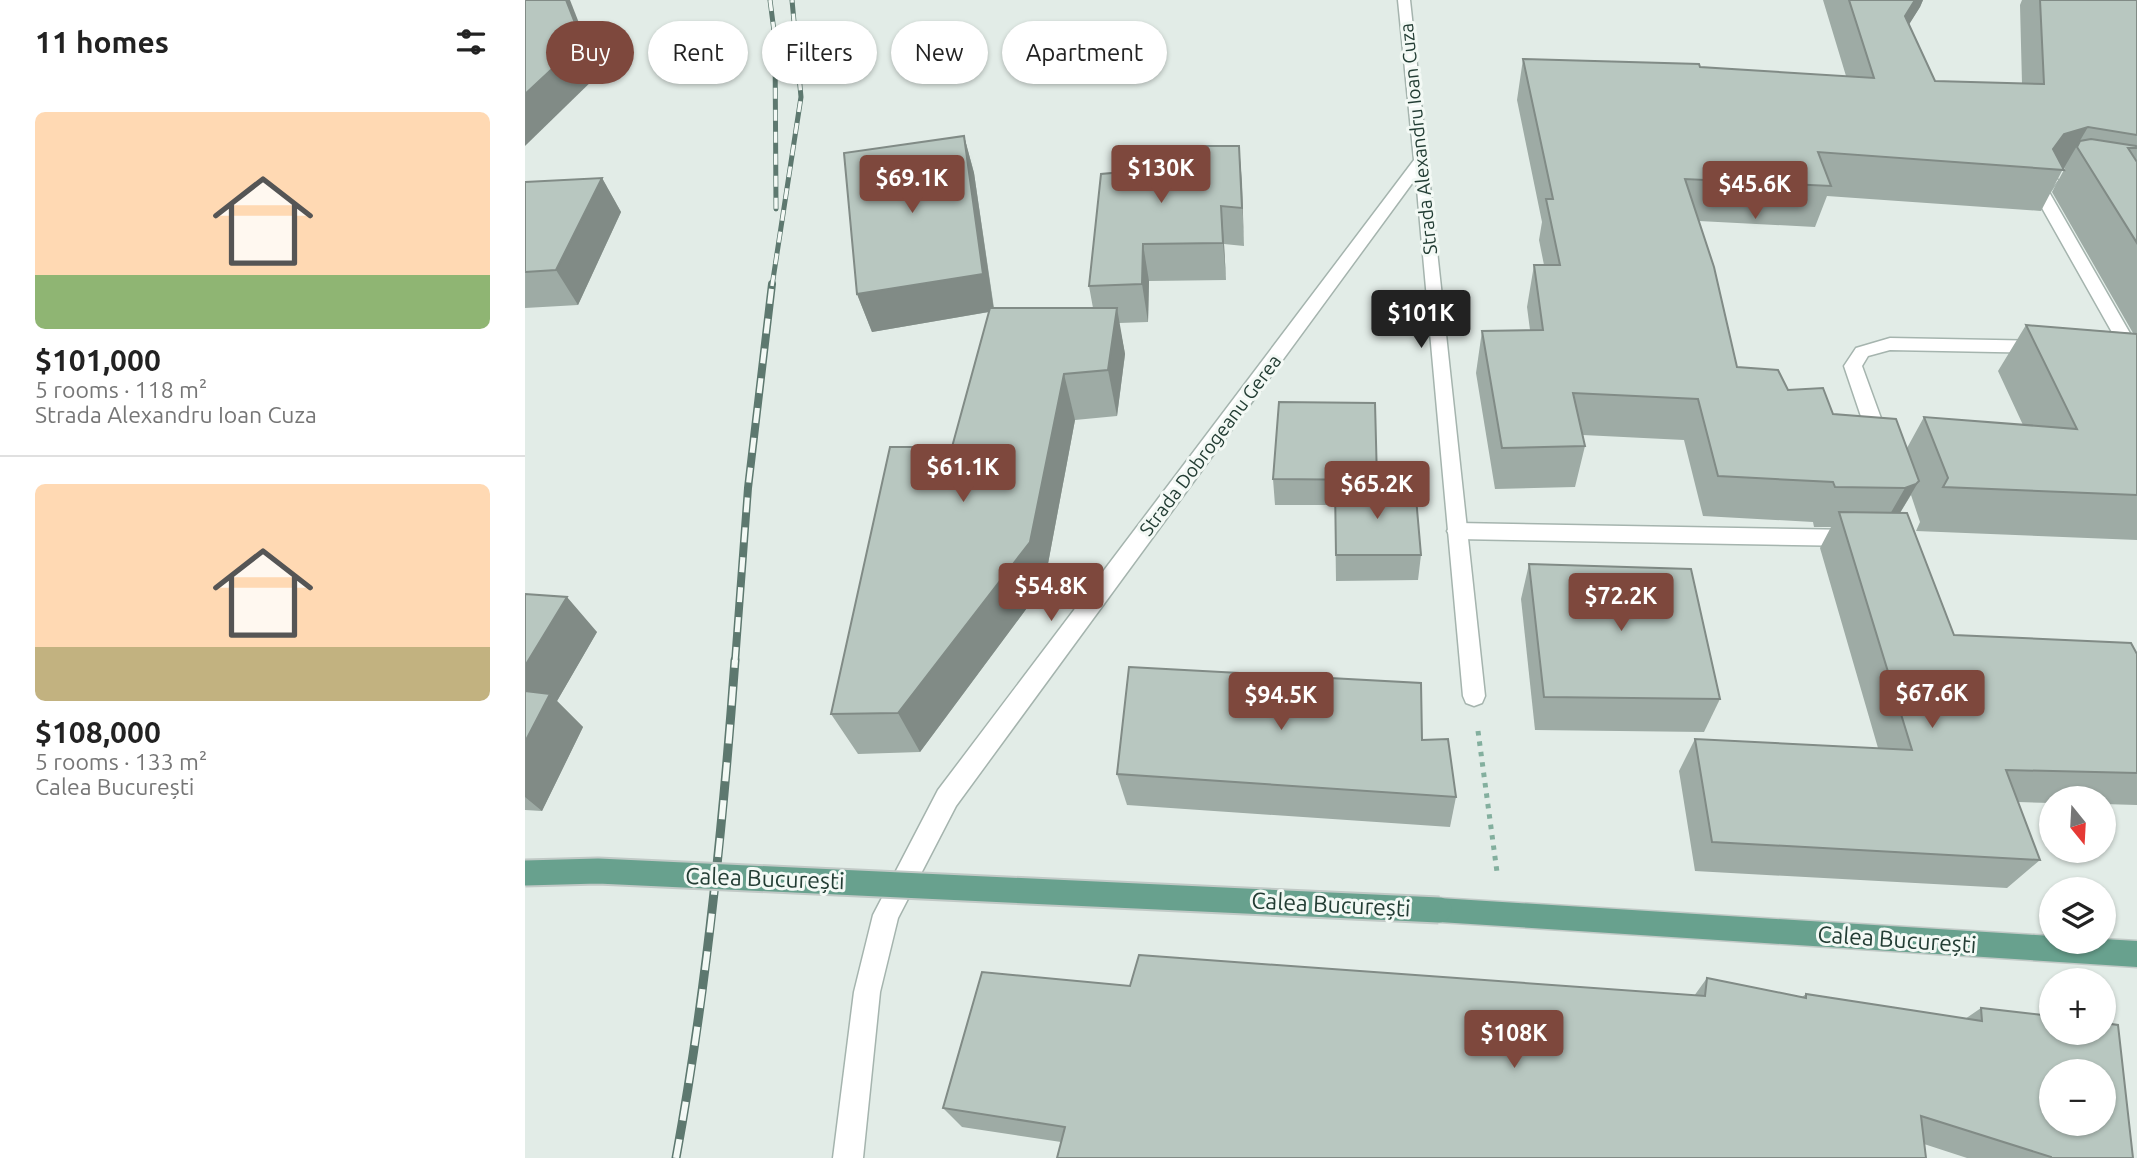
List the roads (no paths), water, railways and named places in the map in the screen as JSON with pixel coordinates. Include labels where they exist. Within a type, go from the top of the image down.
[{"type":"main road","name":"Calea București","points":[[525,873],[599,871],[820,880],[1502,914],[2137,954]]},
{"type":"street","name":"Strada Alexandru Ioan Cuza","points":[[1404,0],[1422,160],[1473,696]]},
{"type":"street","name":"Strada Dobrogeanu Gerea","points":[[848,1158],[867,992],[886,915],[947,798],[1422,160]]},
{"type":"street","points":[[2064,176],[2047,181],[2041,192],[2122,335],[2114,345],[2100,349],[2087,348]]},
{"type":"street","points":[[1885,458],[1853,366],[1862,352],[1890,344],[2060,348]]},
{"type":"street","points":[[1457,531],[1869,538]]},
{"type":"railway","points":[[770,0],[775,39],[776,209]]},
{"type":"railway","points":[[772,286],[801,97],[792,0]]},
{"type":"railway","points":[[735,662],[748,488],[772,284]]},
{"type":"railway","points":[[676,1158],[712,910],[735,660]]}]
